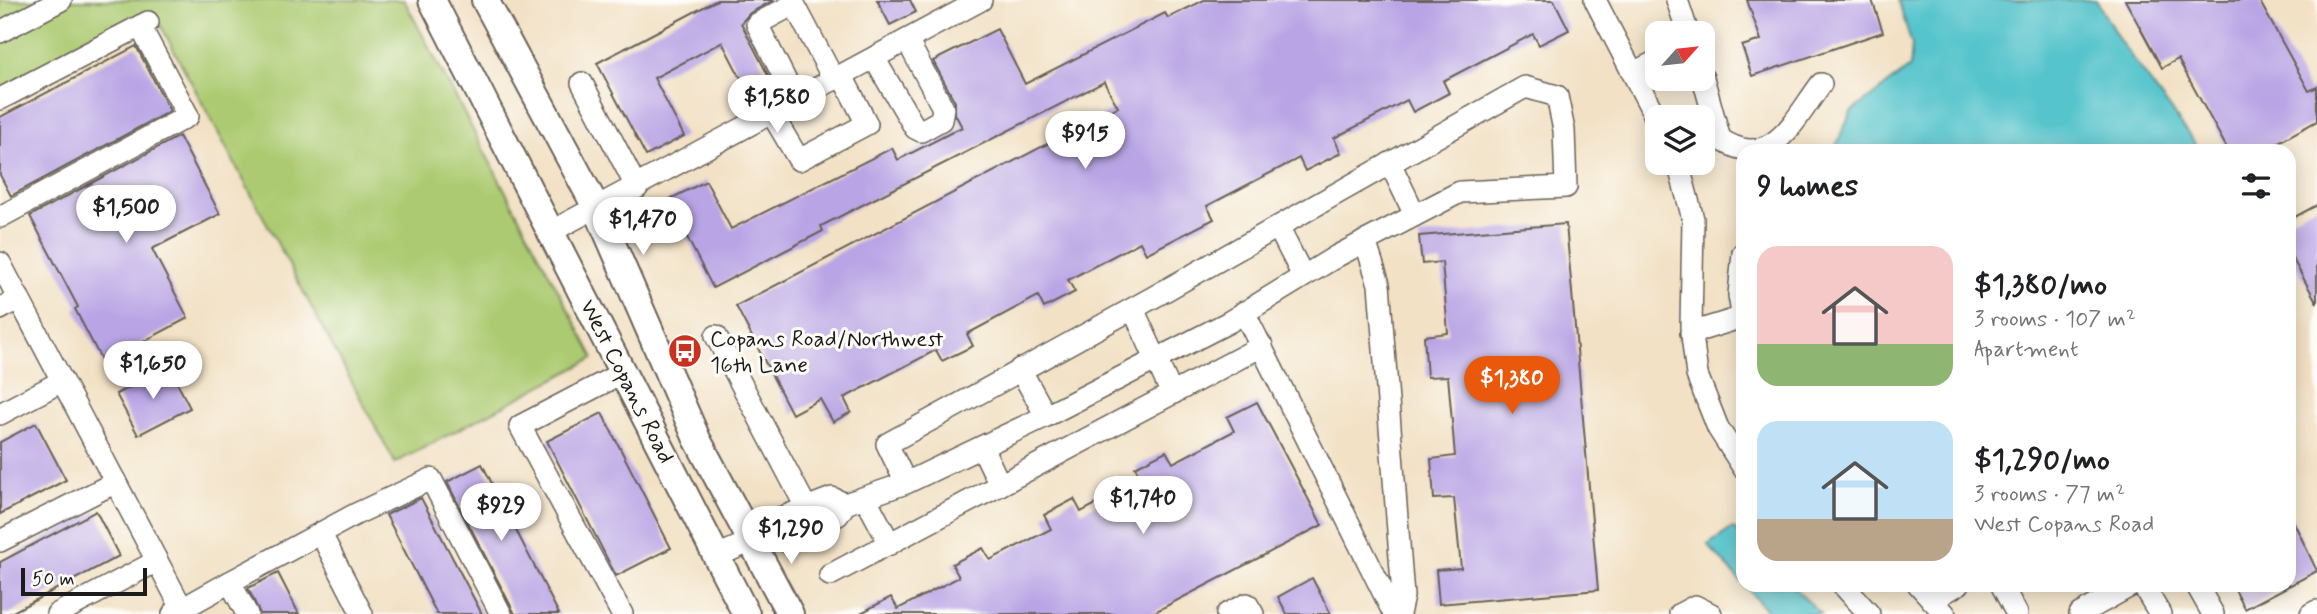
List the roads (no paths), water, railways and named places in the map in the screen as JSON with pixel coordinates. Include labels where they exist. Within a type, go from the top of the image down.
[{"type":"main road","name":"West Copans Road","points":[[432,0],[746,614]]},
{"type":"main road","name":"West Copans Road","points":[[485,0],[597,209],[697,439],[760,537],[790,614]]},
{"type":"street","points":[[0,32],[61,0]]},
{"type":"street","points":[[552,231],[637,188],[981,0]]},
{"type":"street","points":[[1595,0],[1650,105]]},
{"type":"street","points":[[1677,0],[1684,21]]},
{"type":"street","points":[[772,114],[799,160],[867,124],[794,4],[757,24],[796,101]]},
{"type":"street","points":[[0,99],[144,24],[188,116],[0,217]]},
{"type":"street","points":[[874,58],[915,128],[921,131],[941,120],[943,108],[907,40]]},
{"type":"street","points":[[1633,72],[1645,66]]},
{"type":"street","points":[[582,83],[637,188]]},
{"type":"street","points":[[1775,144],[1821,84]]},
{"type":"street","points":[[760,537],[786,541],[838,515],[855,501],[906,483],[1046,416],[1244,312],[1365,241],[1460,192],[1566,187],[1564,130],[1558,96],[1525,87],[1133,309],[887,444],[906,483]]},
{"type":"street","points":[[1707,91],[1720,139],[1736,148]]},
{"type":"street","points":[[1390,163],[1415,215]]},
{"type":"street","points":[[1681,175],[1693,219],[1691,333],[1697,375],[1718,428],[1736,456]]},
{"type":"street","points":[[1278,227],[1303,276]]},
{"type":"street","points":[[1365,241],[1379,284],[1403,596],[1397,614]]},
{"type":"street","points":[[0,263],[9,303],[62,381],[157,561],[180,612],[321,534],[431,480],[501,614]]},
{"type":"street","points":[[1133,309],[1172,394]]},
{"type":"street","points":[[1244,312],[1397,614]]},
{"type":"street","points":[[1691,333],[1736,320]]},
{"type":"street","points":[[716,336],[806,508]]},
{"type":"street","points":[[830,575],[1262,346]]},
{"type":"street","points":[[1020,369],[1046,416]]},
{"type":"street","points":[[622,614],[520,426],[624,372]]},
{"type":"street","points":[[0,414],[62,381]]},
{"type":"street","points":[[1072,403],[1091,437]]},
{"type":"street","points":[[982,447],[1000,485]]},
{"type":"street","points":[[0,541],[116,482]]},
{"type":"street","points":[[717,556],[760,537],[775,520],[832,498],[855,501],[890,544]]},
{"type":"street","points":[[321,534],[362,614]]},
{"type":"street","points":[[58,614],[157,561]]},
{"type":"street","points":[[230,583],[247,614]]},
{"type":"street","points":[[1849,592],[1869,614]]},
{"type":"street","points":[[2005,592],[2017,614]]},
{"type":"street","points":[[2080,614],[2114,592]]},
{"type":"street","points":[[2147,592],[2160,614]]},
{"type":"street","points":[[2201,592],[2213,614]]},
{"type":"street","points":[[1680,614],[1695,606],[1711,614]]},
{"type":"street","points":[[1227,614],[1250,609]]},
{"type":"street","points":[[2311,614],[2317,611]]},
{"type":"water","points":[[1898,0],[2096,0],[2120,41],[2196,144],[1837,144],[1851,112],[1910,67],[1912,45]]},
{"type":"water","points":[[1733,528],[1736,531],[1736,576],[1708,545]]},
{"type":"water","points":[[1750,592],[1799,592],[1821,614],[1770,614]]},
{"type":"place","name":"Copans Road/Northwest 16th Lane","points":[[685,351]]}]
